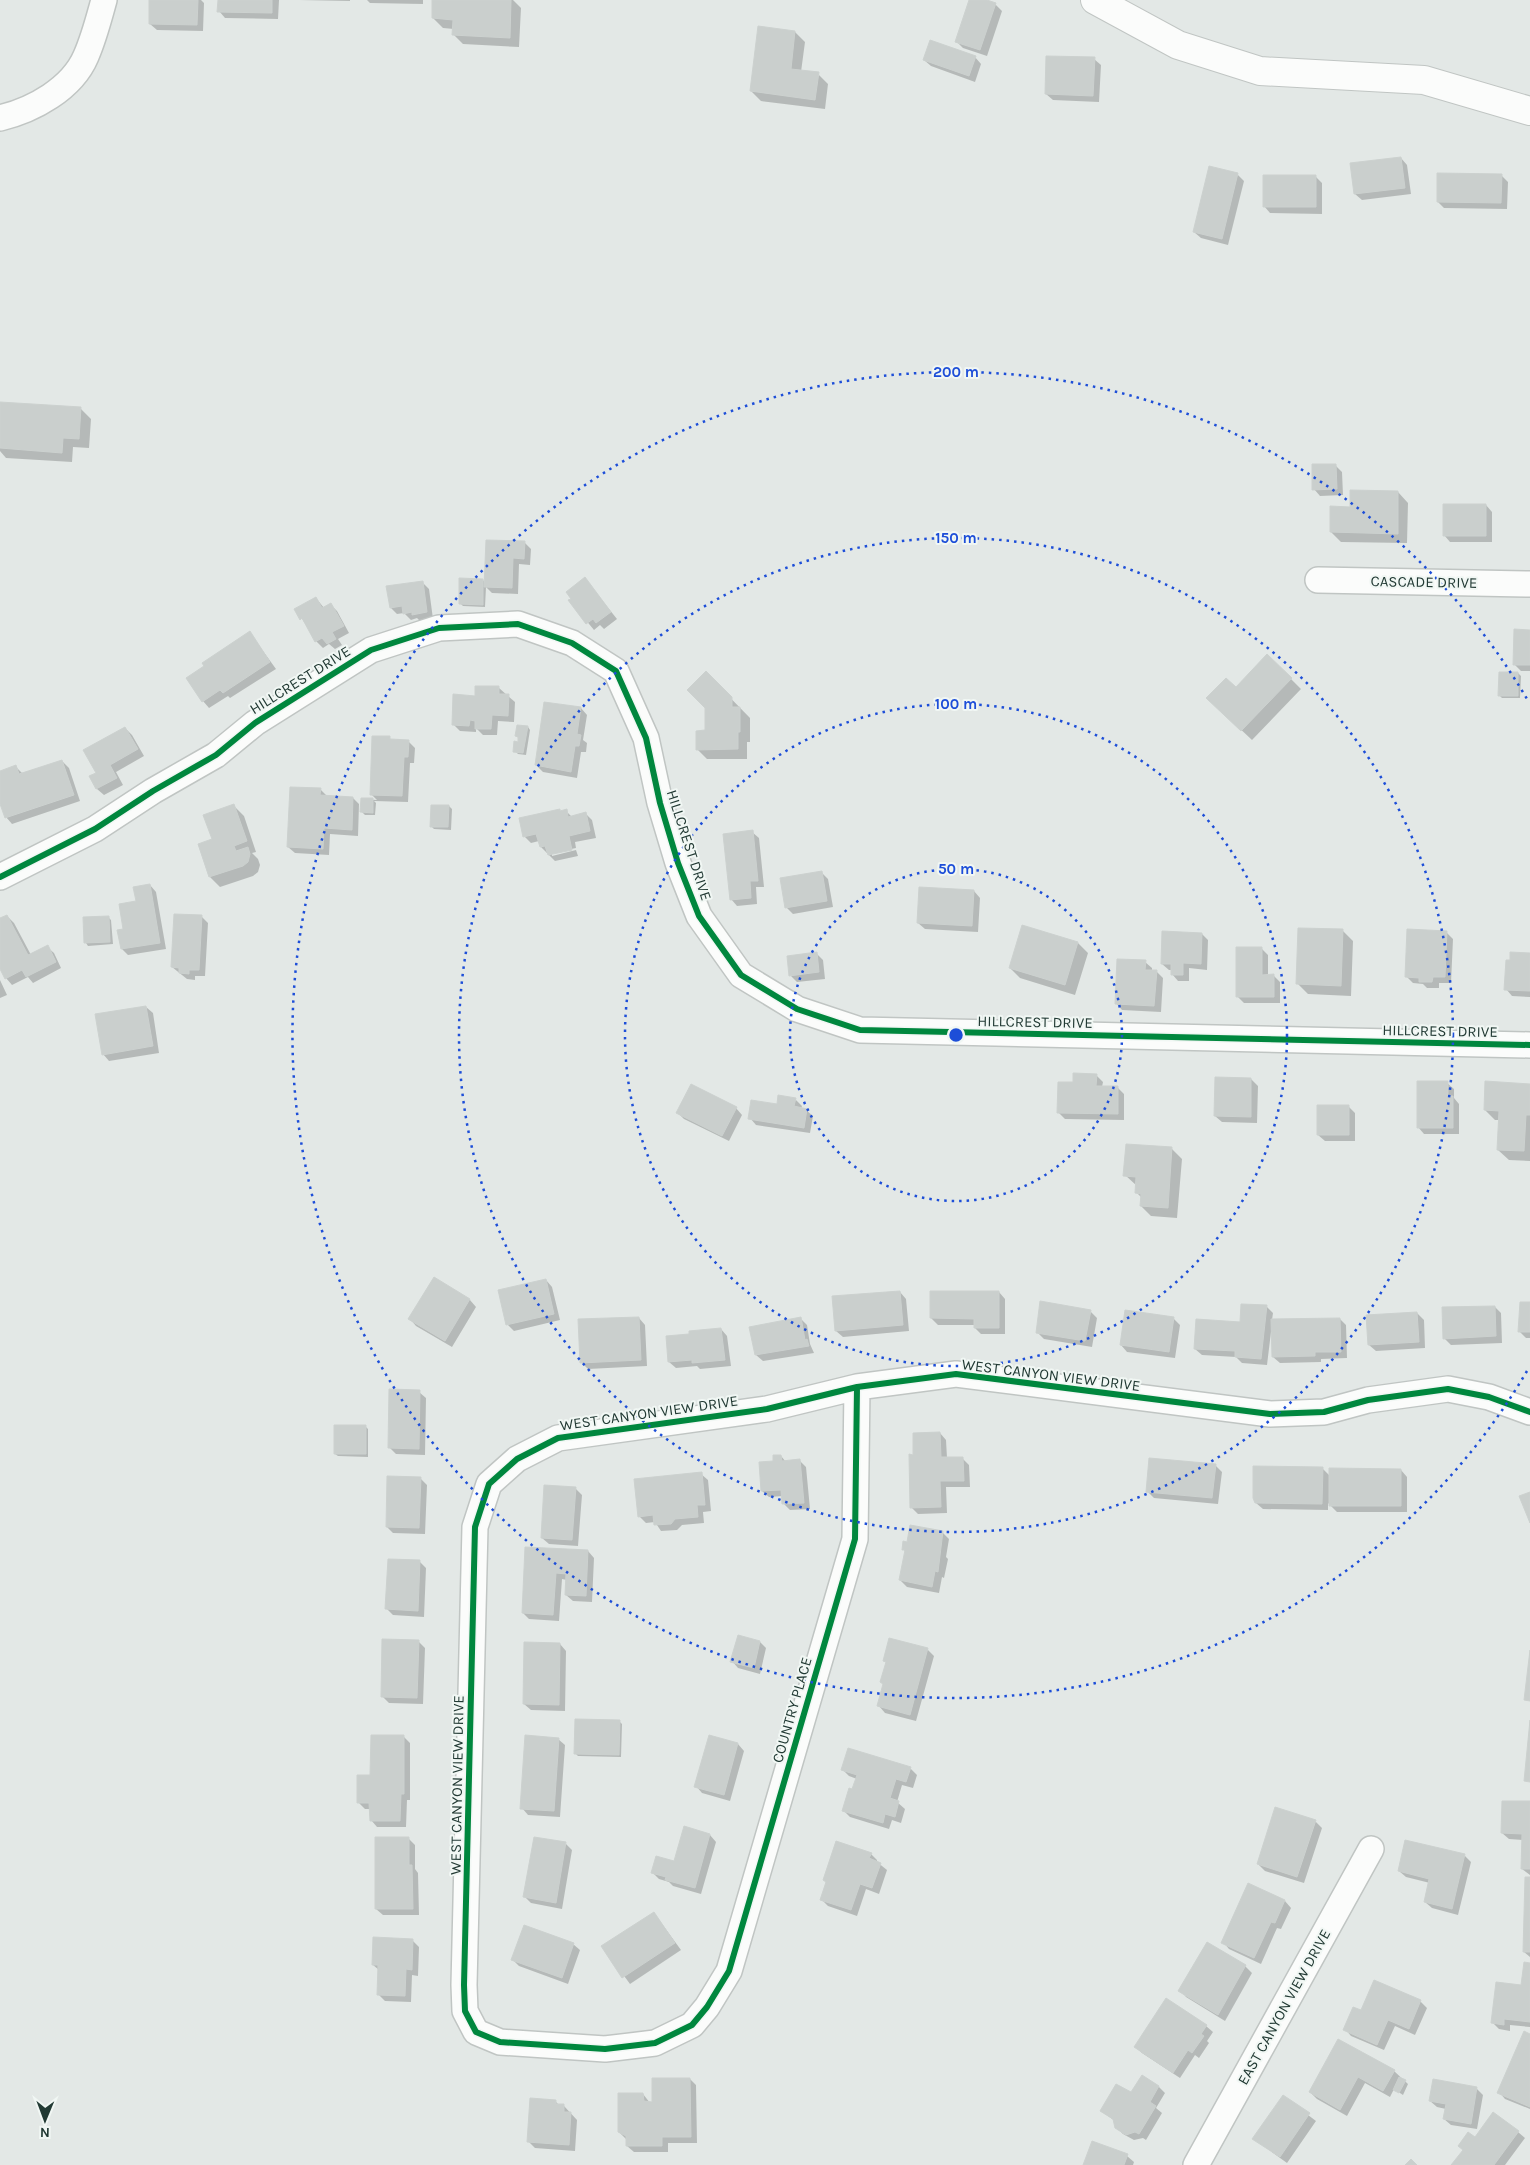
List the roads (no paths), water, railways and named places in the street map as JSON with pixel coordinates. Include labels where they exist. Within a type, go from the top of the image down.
[{"type":"street","points":[[0,118],[19,113],[46,99],[70,80],[86,57],[104,0]]},
{"type":"street","points":[[1095,0],[1178,45],[1260,70],[1424,80],[1530,111]]},
{"type":"street","name":"CASCADE DRIVE","points":[[1318,580],[1530,584]]},
{"type":"street","name":"HILLCREST DRIVE","points":[[0,877],[95,829],[153,791],[216,755],[255,723],[371,650],[439,628],[518,624],[572,643],[616,671],[646,738],[660,803],[678,863],[699,916],[741,975],[797,1009],[860,1030],[1530,1045]]},
{"type":"street","name":"WEST CANYON VIEW DRIVE","points":[[692,2025],[655,2043],[605,2049],[500,2042],[476,2032],[465,2011],[475,1527],[489,1484],[517,1459],[558,1438],[767,1409],[857,1386],[956,1374],[1270,1414],[1324,1412],[1368,1400],[1448,1390],[1489,1397],[1530,1412]]},
{"type":"street","name":"COUNTRY PLACE","points":[[692,2025],[707,2007],[729,1971],[855,1539],[857,1386]]},
{"type":"street","name":"EAST CANYON VIEW DRIVE","points":[[1196,2165],[1372,1849]]}]
